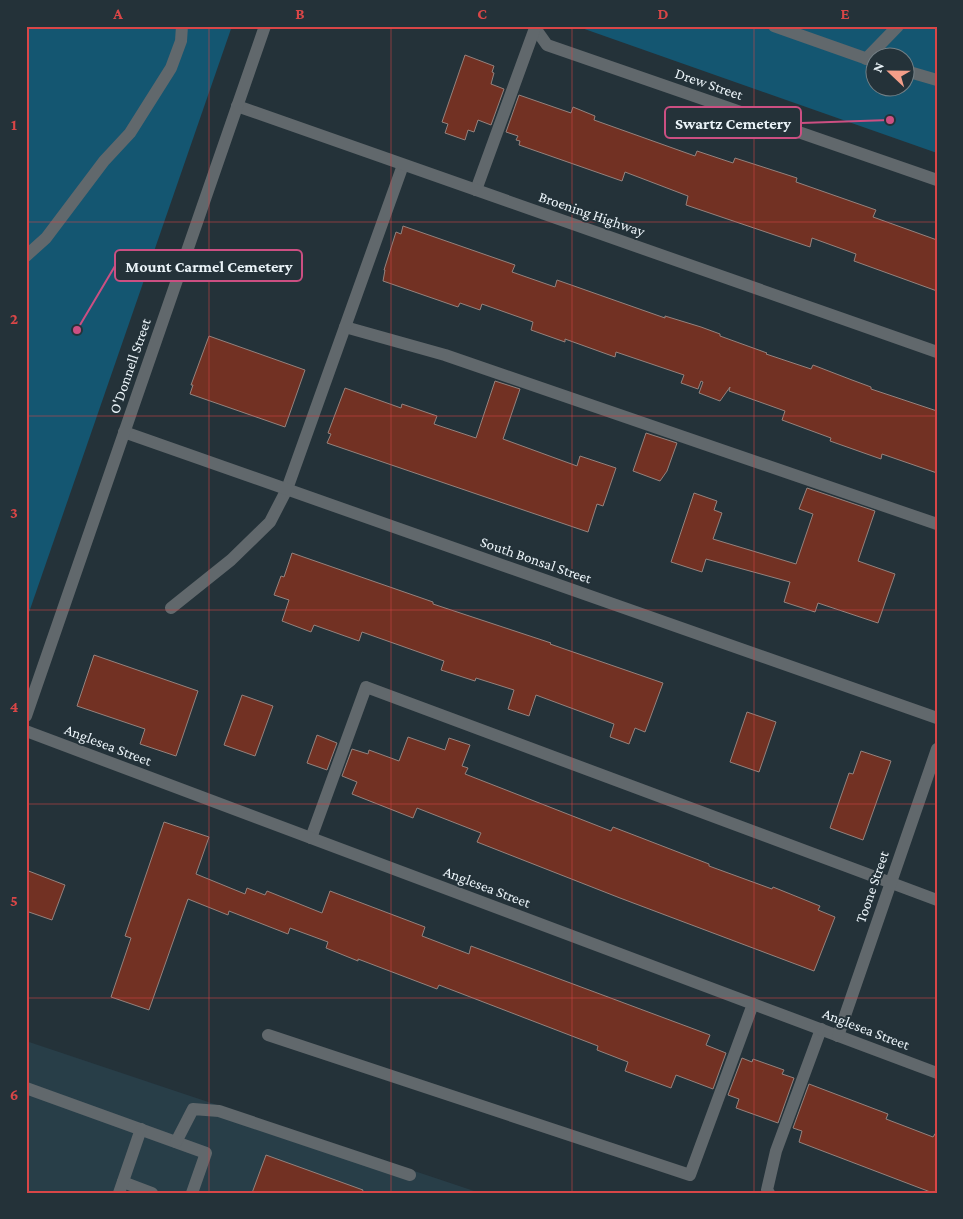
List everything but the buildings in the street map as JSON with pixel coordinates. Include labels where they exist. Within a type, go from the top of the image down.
[{"type":"street","points":[[26,256],[46,238],[104,161],[130,133],[171,68],[181,41],[182,26]]},
{"type":"street","name":"O'Donnell Street","points":[[26,716],[265,26]]},
{"type":"street","points":[[774,26],[866,58]]},
{"type":"street","points":[[881,48],[898,26]]},
{"type":"street","points":[[476,190],[533,27]]},
{"type":"street","name":"Drew Street","points":[[533,27],[547,45],[937,180]]},
{"type":"street","points":[[916,74],[937,80]]},
{"type":"street","name":"Broening Highway","points":[[237,106],[937,352]]},
{"type":"street","points":[[171,608],[232,560],[270,522],[287,490],[403,165]]},
{"type":"street","points":[[345,327],[445,355],[937,524]]},
{"type":"street","name":"South Bonsal Street","points":[[124,432],[937,718]]},
{"type":"street","points":[[311,838],[366,687],[937,900]]},
{"type":"street","name":"Anglesea Street","points":[[26,731],[937,1073]]},
{"type":"street","name":"Toone Street","points":[[838,1036],[937,749]]},
{"type":"street","points":[[268,1035],[690,1175],[753,1004]]},
{"type":"street","points":[[769,1193],[767,1190],[776,1150],[821,1029]]},
{"type":"street","points":[[26,1088],[206,1153],[192,1193]]},
{"type":"street","points":[[176,1142],[193,1109],[219,1111],[410,1175]]},
{"type":"street","points":[[142,1130],[121,1188],[152,1193]]},
{"type":"shaded area","points":[[26,26],[232,26],[26,621]]},
{"type":"shaded area","points":[[576,26],[937,26],[937,153]]},
{"type":"shaded area","points":[[26,1041],[480,1193],[26,1193]]},
{"type":"place","name":"Swartz Cemetery","points":[[890,120]]},
{"type":"place","name":"Mount Carmel Cemetery","points":[[77,330]]}]
